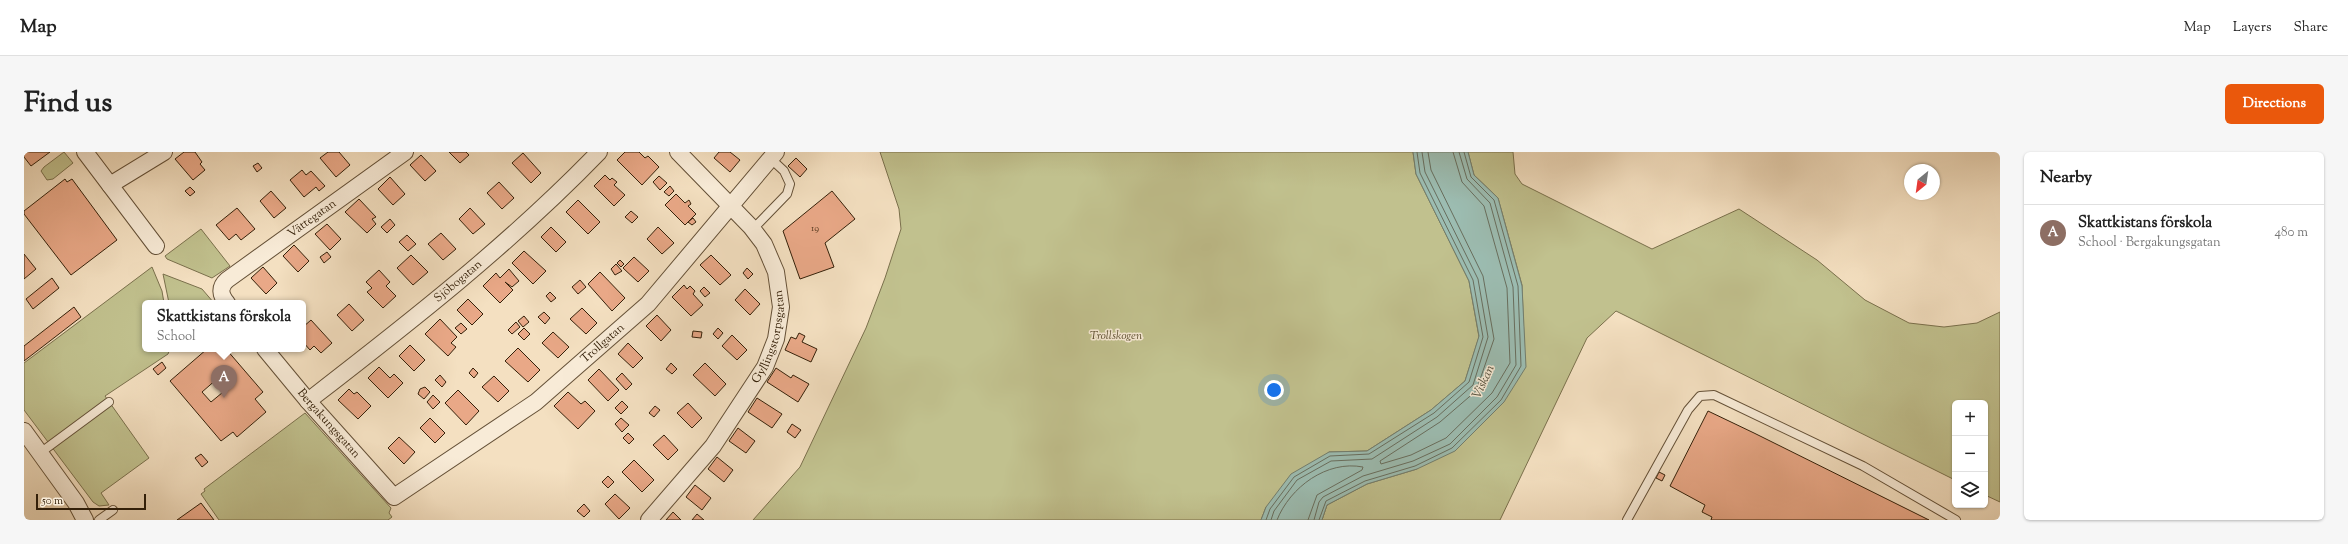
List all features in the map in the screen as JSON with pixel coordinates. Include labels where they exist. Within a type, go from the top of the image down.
[{"type":"street","points":[[85,152],[156,246]]},
{"type":"street","points":[[110,186],[164,152]]},
{"type":"street","name":"Vättegatan","points":[[225,300],[221,294],[221,288],[224,283],[238,271],[405,152]]},
{"type":"street","name":"Sjöbogatan","points":[[308,401],[422,313],[558,195],[599,152]]},
{"type":"street","name":"Gyllingstorpsgatan","points":[[649,520],[713,446],[765,367],[776,339],[781,307],[776,272],[764,244],[753,229],[678,152]]},
{"type":"street","name":"Trollgatan","points":[[394,497],[542,396],[648,304],[773,155]]},
{"type":"street","name":"Bergakungsgatan","points":[[267,352],[308,401],[394,497]]},
{"type":"street","points":[[24,431],[76,503],[85,520]]},
{"type":"lane","points":[[753,229],[787,194],[790,184],[784,171],[773,155]]},
{"type":"lane","points":[[1627,520],[1688,410],[1700,396],[1714,395],[1863,466],[1956,520]]},
{"type":"lane","points":[[40,454],[109,402]]},
{"type":"lane","points":[[99,520],[113,510]]},
{"type":"green space","points":[[64,152],[73,163],[53,179],[47,180],[41,171]]},
{"type":"green space","name":"Trollskogen","points":[[880,152],[1413,152],[1416,174],[1469,281],[1479,337],[1465,381],[1431,410],[1367,451],[1329,452],[1266,507],[1261,520],[753,520],[800,467],[866,328],[885,278],[901,229],[899,209]]},
{"type":"green space","points":[[1468,152],[1513,152],[1515,174],[1522,184],[1652,249],[1739,209],[1817,260],[1865,300],[1909,323],[1944,327],[1977,323],[2000,312],[2000,502],[1988,496],[1988,400],[1952,400],[1952,479],[1616,311],[1587,338],[1500,520],[1322,520],[1327,505],[1367,484],[1417,469],[1525,367],[1522,285],[1498,198],[1474,175]]},
{"type":"green space","points":[[201,229],[230,266],[212,278],[167,259],[165,256]]},
{"type":"green space","points":[[152,267],[162,291],[164,300],[142,300],[142,352],[169,352],[105,396],[149,458],[101,493],[109,505],[99,506],[93,502],[24,410],[24,363]]},
{"type":"green space","points":[[163,274],[202,289],[211,300],[168,300]]},
{"type":"green space","points":[[305,413],[391,508],[389,513],[392,517],[388,520],[219,520],[201,494],[205,491],[204,489]]},
{"type":"water","name":"Viskan","points":[[1413,152],[1468,152],[1474,175],[1498,198],[1522,286],[1526,367],[1504,402],[1455,451],[1417,469],[1367,484],[1327,505],[1322,520],[1261,520],[1266,507],[1291,474],[1329,452],[1367,451],[1431,410],[1465,381],[1479,336],[1469,281],[1416,174]]},
{"type":"building","points":[[24,152],[50,152],[31,166],[24,157]]},
{"type":"building","points":[[184,152],[195,152],[202,162],[200,164],[205,170],[193,180],[175,159]]},
{"type":"building","points":[[328,152],[339,152],[350,165],[336,177],[320,158]]},
{"type":"building","points":[[449,152],[466,152],[469,155],[460,163]]},
{"type":"building","points":[[625,152],[639,152],[645,158],[648,156],[659,167],[642,185],[617,160]]},
{"type":"building","points":[[719,152],[730,152],[740,160],[730,172],[714,158]]},
{"type":"building","points":[[523,153],[541,173],[531,183],[512,163]]},
{"type":"building","points":[[421,155],[436,171],[425,181],[410,165]]},
{"type":"building","points":[[796,158],[807,169],[800,177],[788,166]]},
{"type":"building","points":[[258,163],[262,168],[257,172],[253,166]]},
{"type":"building","points":[[302,170],[306,175],[311,171],[325,186],[319,191],[316,187],[304,197],[290,180]]},
{"type":"building","points":[[605,175],[610,180],[612,178],[617,182],[614,185],[625,195],[614,206],[594,186]]},
{"type":"building","points":[[659,176],[667,183],[660,190],[653,182]]},
{"type":"building","points":[[390,177],[405,194],[393,205],[378,189]]},
{"type":"building","points":[[65,179],[67,182],[72,179],[117,240],[71,275],[24,214],[24,211]]},
{"type":"building","points":[[499,182],[514,198],[502,209],[487,193]]},
{"type":"building","points":[[670,186],[674,191],[669,196],[664,192]]},
{"type":"building","points":[[190,187],[195,192],[190,196],[185,191]]},
{"type":"building","points":[[271,191],[286,208],[274,218],[260,201]]},
{"type":"building","points":[[832,191],[855,219],[825,243],[834,267],[800,279],[783,231]]},
{"type":"building","points":[[676,194],[685,203],[689,200],[691,204],[688,206],[696,214],[685,225],[665,205]]},
{"type":"building","points":[[359,199],[376,217],[372,219],[376,224],[367,233],[345,212]]},
{"type":"building","points":[[578,200],[600,222],[588,234],[566,212]]},
{"type":"building","points":[[237,208],[255,229],[241,240],[236,234],[229,240],[216,225]]},
{"type":"building","points":[[470,208],[485,224],[473,234],[459,219]]},
{"type":"building","points":[[631,211],[638,217],[632,223],[625,217]]},
{"type":"building","points":[[693,218],[696,222],[692,225],[688,222]]},
{"type":"building","points":[[390,219],[395,225],[387,233],[381,227]]},
{"type":"building","points":[[327,224],[341,239],[330,250],[315,234]]},
{"type":"building","points":[[551,227],[566,242],[556,252],[541,237]]},
{"type":"building","points":[[658,227],[674,243],[662,254],[647,239]]},
{"type":"building","points":[[441,233],[456,249],[443,260],[428,244]]},
{"type":"building","points":[[407,235],[416,244],[408,251],[399,242]]},
{"type":"building","points":[[294,245],[309,261],[298,272],[283,256]]},
{"type":"building","points":[[524,251],[546,271],[533,284],[512,263]]},
{"type":"building","points":[[327,252],[331,257],[324,263],[320,257]]},
{"type":"building","points":[[24,254],[36,269],[24,279]]},
{"type":"building","points":[[411,255],[428,272],[413,285],[397,268]]},
{"type":"building","points":[[711,255],[731,275],[720,285],[700,265]]},
{"type":"building","points":[[634,257],[649,271],[638,282],[623,268]]},
{"type":"building","points":[[620,260],[624,264],[621,267],[617,263]]},
{"type":"building","points":[[616,264],[622,271],[615,275],[611,269]]},
{"type":"building","points":[[263,267],[277,283],[266,294],[251,278]]},
{"type":"building","points":[[747,268],[753,274],[748,279],[743,273]]},
{"type":"building","points":[[509,269],[519,281],[512,287],[505,282],[513,290],[500,303],[483,286],[496,273],[500,278]]},
{"type":"building","points":[[379,270],[390,282],[386,286],[396,296],[383,308],[367,292],[372,288],[366,282]]},
{"type":"building","points":[[600,272],[625,298],[612,311],[588,284]]},
{"type":"building","points":[[52,278],[59,288],[33,309],[26,299]]},
{"type":"building","points":[[580,280],[586,287],[578,294],[572,287]]},
{"type":"building","points":[[684,285],[687,289],[690,286],[695,291],[693,294],[703,305],[691,316],[672,297]]},
{"type":"building","points":[[704,287],[710,293],[705,297],[700,291]]},
{"type":"building","points":[[745,289],[760,304],[750,315],[735,300]]},
{"type":"building","points":[[550,292],[556,298],[551,302],[546,296]]},
{"type":"building","points":[[468,299],[483,314],[472,325],[457,310]]},
{"type":"building","points":[[349,304],[364,320],[352,331],[337,315]]},
{"type":"building","points":[[74,307],[81,317],[24,361],[24,346]]},
{"type":"building","points":[[582,308],[597,323],[586,334],[570,319]]},
{"type":"building","points":[[544,312],[550,318],[545,324],[538,317]]},
{"type":"building","points":[[657,315],[671,330],[661,341],[646,326]]},
{"type":"building","points":[[524,316],[529,322],[523,327],[518,321]]},
{"type":"building","points":[[440,319],[457,337],[451,343],[456,347],[448,356],[425,334]]},
{"type":"building","points":[[311,320],[332,343],[321,353],[314,346],[310,350],[306,345],[306,324]]},
{"type":"building","points":[[516,322],[520,327],[512,334],[508,330]]},
{"type":"building","points":[[461,323],[467,329],[461,334],[455,328]]},
{"type":"building","points":[[524,328],[530,334],[524,340],[518,334]]},
{"type":"building","points":[[718,328],[723,333],[718,339],[713,334]]},
{"type":"building","points":[[693,331],[702,332],[701,338],[692,337]]},
{"type":"building","points":[[553,332],[569,347],[558,358],[542,343]]},
{"type":"building","points":[[799,333],[805,336],[802,342],[817,349],[811,362],[785,350],[791,337],[796,339]]},
{"type":"building","points":[[732,335],[747,350],[737,360],[722,346]]},
{"type":"building","points":[[628,343],[643,358],[633,368],[618,354]]},
{"type":"building","points":[[410,345],[425,360],[414,371],[399,356]]},
{"type":"building","points":[[518,348],[540,370],[528,382],[505,361]]},
{"type":"building","points":[[204,352],[229,352],[263,392],[255,399],[266,412],[237,437],[233,432],[221,441],[170,381]],"holes":[[[225,372],[234,383],[211,402],[202,392]]]},
{"type":"building","points":[[162,362],[166,368],[158,375],[153,369]]},
{"type":"building","points":[[671,363],[677,369],[672,374],[666,369]]},
{"type":"building","points":[[705,363],[726,384],[715,396],[693,375]]},
{"type":"building","points":[[379,367],[390,378],[394,374],[403,383],[388,398],[368,378]]},
{"type":"building","points":[[473,368],[478,373],[474,378],[469,373]]},
{"type":"building","points":[[776,368],[791,378],[793,375],[809,384],[798,402],[767,382]]},
{"type":"building","points":[[599,369],[619,390],[608,401],[588,380]]},
{"type":"building","points":[[622,373],[632,384],[626,390],[616,379]]},
{"type":"building","points":[[440,375],[446,382],[442,387],[435,380]]},
{"type":"building","points":[[494,376],[509,391],[498,402],[482,387]]},
{"type":"building","points":[[425,387],[430,392],[424,399],[418,394],[420,389]]},
{"type":"building","points":[[349,389],[354,394],[357,392],[371,406],[358,419],[338,400]]},
{"type":"building","points":[[458,390],[479,411],[466,425],[445,403]]},
{"type":"building","points":[[568,392],[581,404],[585,401],[595,411],[578,429],[554,406]]},
{"type":"building","points":[[433,395],[440,402],[433,409],[427,402]]},
{"type":"building","points":[[757,398],[782,414],[772,428],[748,412]]},
{"type":"building","points":[[622,401],[628,407],[621,414],[615,408]]},
{"type":"building","points":[[688,403],[702,418],[692,428],[677,413]]},
{"type":"building","points":[[655,406],[660,410],[654,417],[649,413]]},
{"type":"building","points":[[1708,411],[1929,520],[1711,520],[1712,517],[1702,512],[1705,505],[1670,486]]},
{"type":"building","points":[[430,418],[445,433],[435,443],[420,428]]},
{"type":"building","points":[[621,418],[629,425],[622,432],[615,424]]},
{"type":"building","points":[[792,424],[801,430],[795,438],[787,432]]},
{"type":"building","points":[[738,428],[755,441],[746,453],[729,441]]},
{"type":"building","points":[[628,433],[634,439],[629,444],[623,438]]},
{"type":"building","points":[[664,435],[678,450],[668,460],[653,445]]},
{"type":"building","points":[[399,437],[415,452],[404,464],[388,448]]},
{"type":"building","points":[[201,454],[208,462],[202,467],[195,458]]},
{"type":"building","points":[[717,457],[733,470],[724,482],[708,469]]},
{"type":"building","points":[[634,460],[654,480],[642,492],[622,472]]},
{"type":"building","points":[[1659,472],[1665,475],[1662,481],[1656,478]]},
{"type":"building","points":[[608,476],[614,482],[608,488],[602,482]]},
{"type":"building","points":[[695,485],[711,498],[702,510],[686,497]]},
{"type":"building","points":[[615,494],[630,508],[619,519],[605,504]]},
{"type":"building","points":[[201,503],[214,520],[177,520]]},
{"type":"building","points":[[584,504],[590,511],[584,517],[577,511]]},
{"type":"building","points":[[673,512],[681,520],[666,520]]},
{"type":"building","points":[[697,514],[704,520],[692,520]]},
{"type":"place","name":"Skattkistans förskola","points":[[224,398]]}]
